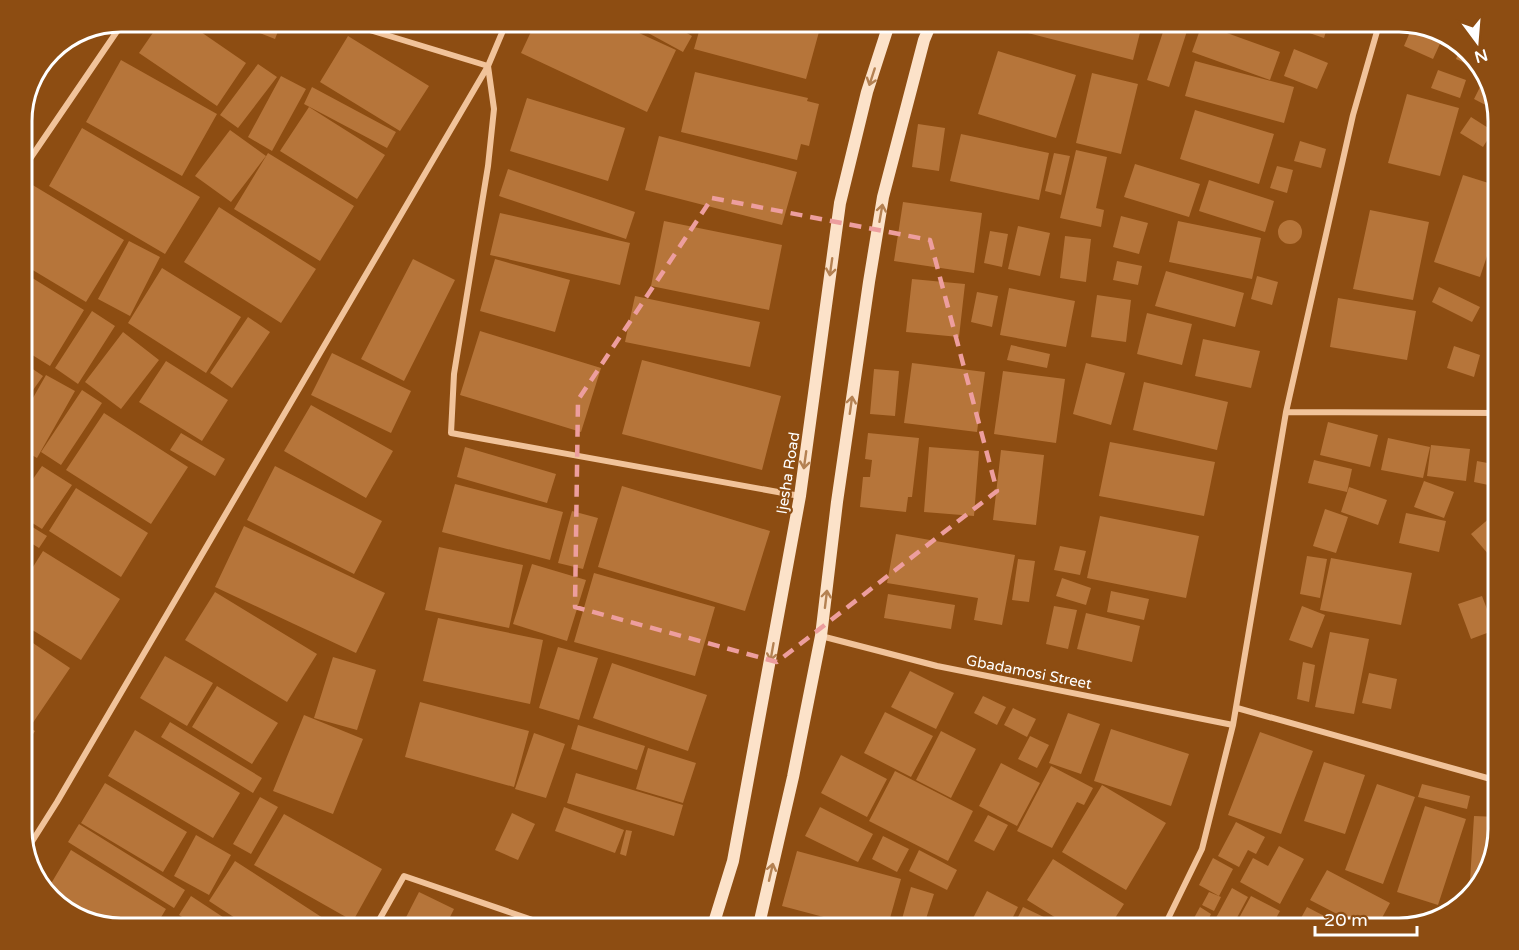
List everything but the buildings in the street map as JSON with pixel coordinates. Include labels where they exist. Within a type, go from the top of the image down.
[{"type":"main road","name":"Ijesha Road","points":[[715,918],[733,861],[800,496],[840,203],[867,92],[886,32]]},
{"type":"main road","points":[[761,918],[793,777],[821,636],[837,502],[869,282],[884,197],[927,32]]},
{"type":"street","points":[[32,156],[116,32]]},
{"type":"street","points":[[376,32],[488,66]]},
{"type":"street","points":[[32,841],[488,66],[502,32]]},
{"type":"street","points":[[1168,918],[1202,849],[1233,725],[1286,412],[1353,115],[1377,32]]},
{"type":"street","points":[[488,66],[494,109],[488,166],[454,374],[451,433],[800,496]]},
{"type":"street","points":[[1286,412],[1488,413]]},
{"type":"street","name":"Gbadamosi Street","points":[[821,636],[937,666],[1233,725]]},
{"type":"street","points":[[1237,708],[1488,778]]},
{"type":"street","points":[[380,918],[404,876],[527,918]]},
{"type":"highlighted area","points":[[712,198],[930,240],[997,491],[777,662],[575,607],[578,400]]}]
